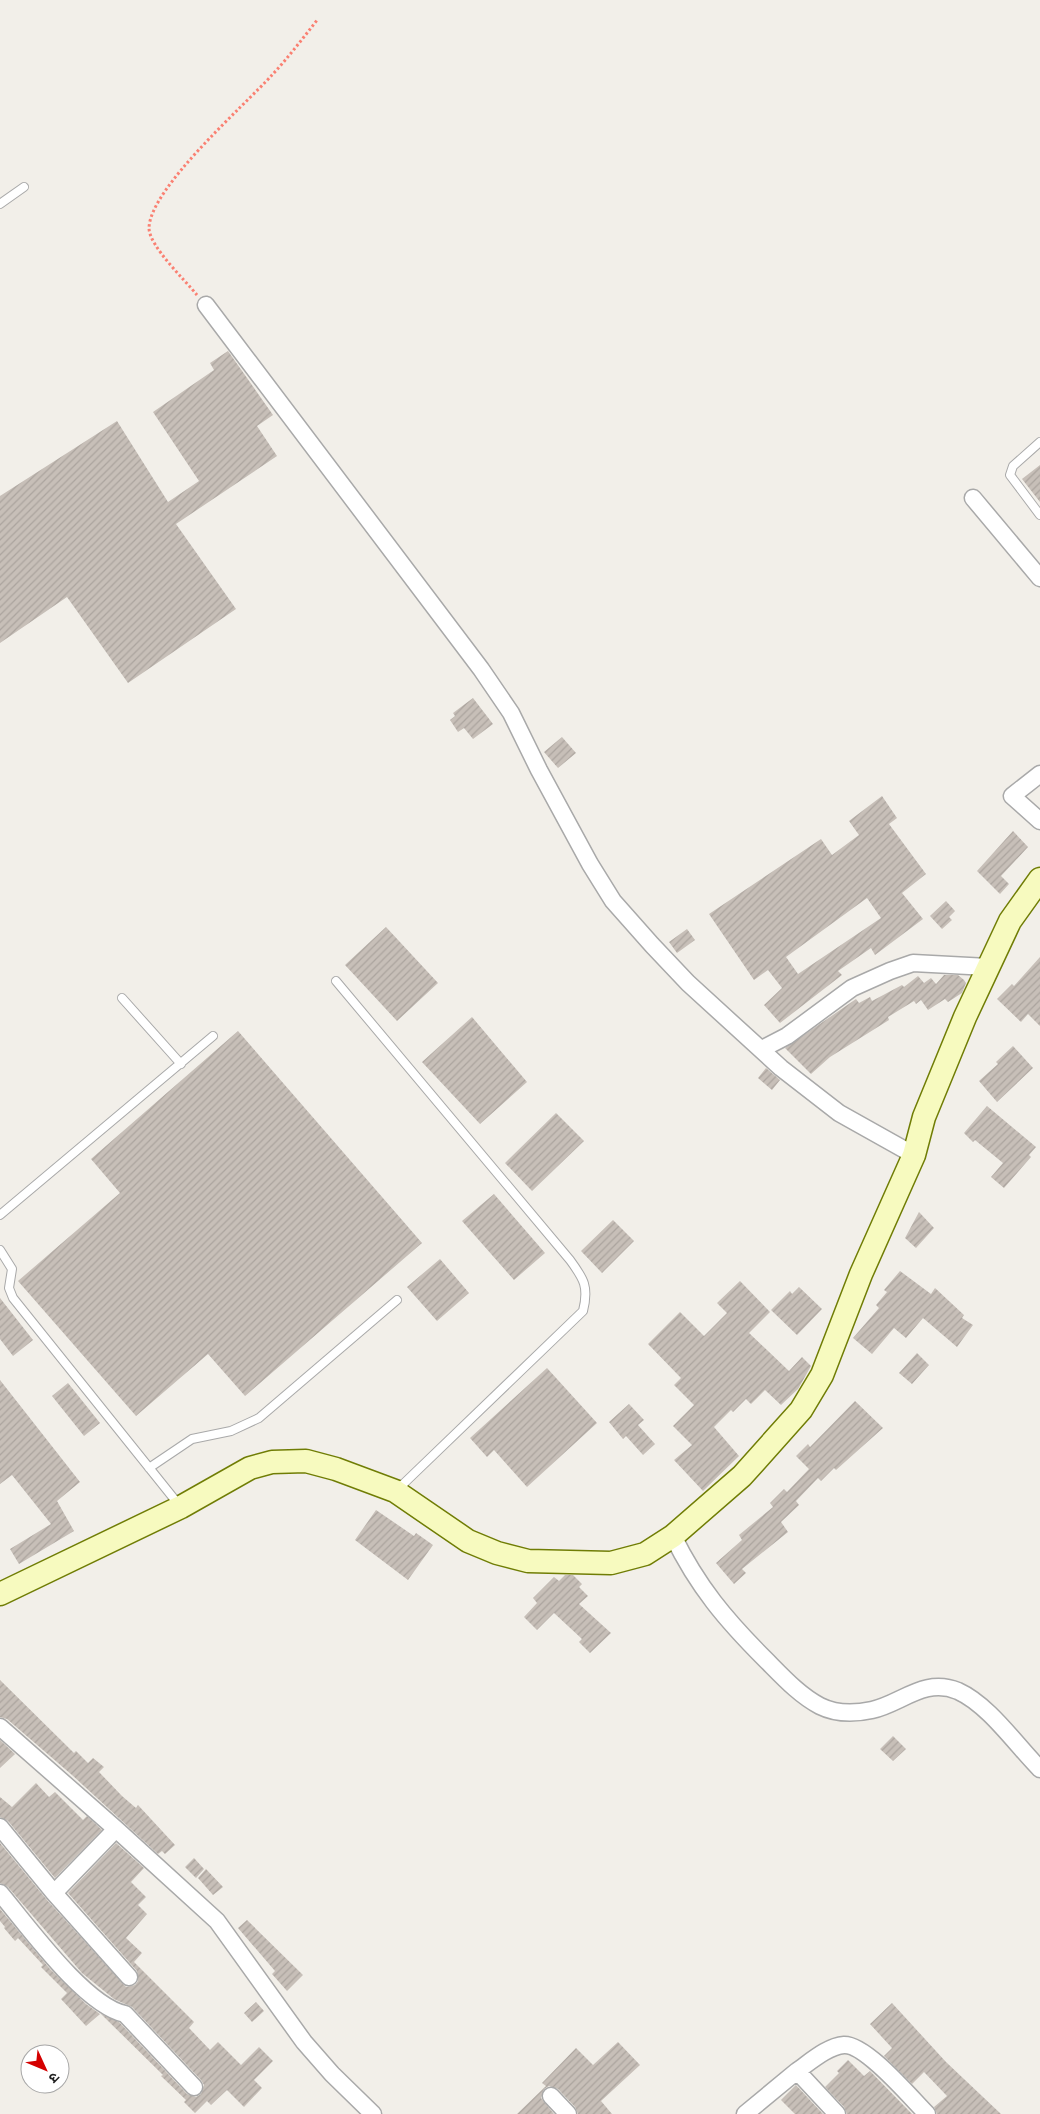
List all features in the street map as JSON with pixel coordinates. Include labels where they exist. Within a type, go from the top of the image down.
[{"type":"street","points":[[206,305],[481,669],[511,713],[557,804],[613,901],[688,983],[781,1068],[839,1112],[914,1155]]},
{"type":"street","points":[[972,498],[1040,578]]},
{"type":"street","points":[[1040,774],[1012,796],[1040,821]]},
{"type":"street","points":[[0,1594],[181,1506],[250,1468],[272,1462],[306,1462],[336,1469],[395,1491],[468,1541],[497,1553],[528,1561],[570,1564],[611,1563],[645,1554],[673,1536],[742,1476],[800,1410],[822,1375],[861,1274],[914,1155],[924,1117],[965,1017],[1010,921],[1040,879]]},
{"type":"street","points":[[762,1049],[787,1036],[852,988],[890,971],[913,963],[988,967]]},
{"type":"street","points":[[673,1536],[702,1589],[735,1628],[791,1685],[820,1706],[843,1714],[873,1710],[919,1690],[939,1687],[956,1690],[973,1700],[1040,1768]]},
{"type":"street","points":[[0,1727],[217,1921],[304,2042],[332,2074],[373,2114]]},
{"type":"street","points":[[0,1827],[54,1893],[129,1977]]},
{"type":"street","points":[[54,1893],[116,1829]]},
{"type":"street","points":[[0,1893],[60,1965],[112,2012],[125,2014],[194,2087]]},
{"type":"street","points":[[745,2114],[797,2070],[833,2048],[844,2045],[856,2046],[926,2114]]},
{"type":"street","points":[[797,2070],[837,2114]]},
{"type":"street","points":[[551,2096],[568,2114]]},
{"type":"lane","points":[[0,204],[24,187]]},
{"type":"lane","points":[[1040,442],[1013,466],[1010,475],[1040,515]]},
{"type":"lane","points":[[336,981],[570,1260],[581,1276],[588,1293],[583,1311],[395,1491]]},
{"type":"lane","points":[[122,998],[181,1064]]},
{"type":"lane","points":[[0,1215],[213,1036]]},
{"type":"lane","points":[[0,1250],[12,1269],[9,1288],[13,1298],[181,1506]]},
{"type":"lane","points":[[149,1468],[192,1439],[231,1431],[258,1418],[397,1300]]},
{"type":"path","points":[[206,305],[154,244],[149,229],[152,211],[166,190],[214,135],[273,74],[318,19]]},
{"type":"building","points":[[228,351],[273,415],[257,426],[277,456],[176,524],[236,609],[128,683],[67,597],[0,643],[0,496],[117,421],[168,502],[199,481],[153,412],[214,370],[210,363]]},
{"type":"building","points":[[1040,465],[1040,502],[1022,479]]},
{"type":"building","points":[[473,698],[493,724],[473,739],[464,728],[458,732],[450,720],[455,716],[453,713]]},
{"type":"building","points":[[562,737],[576,753],[558,768],[544,752]]},
{"type":"building","points":[[882,796],[897,818],[889,824],[926,874],[902,893],[923,919],[875,955],[871,948],[838,971],[842,975],[780,1023],[764,1005],[782,988],[768,970],[754,980],[709,914],[821,839],[832,855],[859,835],[849,821]],"holes":[[[867,898],[881,918],[798,974],[786,957]]]},
{"type":"building","points":[[1013,831],[1028,847],[1001,876],[1009,884],[1000,894],[977,871]]},
{"type":"building","points":[[946,901],[955,911],[949,917],[952,920],[942,929],[930,916]]},
{"type":"building","points":[[386,927],[438,983],[397,1021],[345,965]]},
{"type":"building","points":[[687,929],[695,940],[677,953],[669,942]]},
{"type":"building","points":[[1040,957],[1040,1026],[1028,1014],[1021,1022],[997,999],[1012,984],[1014,986]]},
{"type":"building","points":[[944,975],[958,975],[964,980],[966,983],[962,993],[948,1002],[945,999],[928,1010],[921,1000],[916,1004],[914,1001],[888,1017],[889,1020],[830,1057],[811,1074],[785,1048],[856,999],[859,1003],[870,997],[872,1001],[902,985],[904,987],[918,976],[924,983],[931,978],[936,984]]},
{"type":"building","points":[[472,1017],[527,1082],[480,1124],[422,1062]]},
{"type":"building","points":[[238,1031],[422,1243],[245,1396],[208,1354],[136,1416],[18,1281],[120,1193],[91,1159]]},
{"type":"building","points":[[1013,1046],[1033,1068],[997,1102],[979,1081],[998,1064],[996,1062]]},
{"type":"building","points":[[766,1068],[780,1080],[772,1090],[758,1078]]},
{"type":"building","points":[[987,1106],[1036,1147],[1029,1155],[1031,1157],[1004,1188],[991,1177],[1003,1163],[975,1140],[973,1142],[964,1133]]},
{"type":"building","points":[[556,1113],[584,1141],[532,1191],[505,1163]]},
{"type":"building","points":[[494,1194],[545,1253],[514,1280],[462,1221]]},
{"type":"building","points":[[919,1212],[934,1228],[916,1248],[905,1238]]},
{"type":"building","points":[[613,1220],[634,1241],[602,1273],[581,1251]]},
{"type":"building","points":[[440,1259],[469,1293],[437,1321],[407,1287]]},
{"type":"building","points":[[900,1271],[931,1294],[935,1288],[964,1315],[962,1318],[973,1325],[957,1347],[923,1318],[906,1338],[894,1328],[872,1354],[853,1338],[879,1308],[876,1305],[887,1292],[884,1290]]},
{"type":"building","points":[[740,1281],[770,1312],[749,1333],[789,1371],[802,1357],[811,1366],[798,1389],[781,1405],[765,1390],[751,1404],[746,1399],[733,1412],[731,1410],[714,1427],[739,1456],[703,1491],[674,1460],[692,1445],[673,1426],[694,1405],[674,1385],[681,1378],[648,1344],[680,1312],[704,1336],[727,1313],[717,1303]]},
{"type":"building","points":[[799,1287],[822,1309],[797,1335],[771,1310],[790,1291],[792,1294]]},
{"type":"building","points":[[0,1298],[33,1340],[13,1356],[0,1339]]},
{"type":"building","points":[[917,1353],[929,1365],[912,1384],[899,1373]]},
{"type":"building","points":[[547,1368],[597,1423],[527,1487],[494,1450],[487,1457],[470,1438]]},
{"type":"building","points":[[0,1380],[80,1482],[57,1501],[74,1531],[19,1564],[10,1549],[51,1524],[12,1475],[0,1484]]},
{"type":"building","points":[[68,1383],[100,1423],[84,1436],[52,1396]]},
{"type":"building","points":[[855,1401],[883,1428],[836,1470],[834,1468],[821,1481],[818,1478],[796,1501],[799,1505],[781,1522],[788,1532],[742,1569],[746,1573],[734,1584],[716,1563],[742,1540],[739,1535],[773,1507],[770,1503],[784,1489],[787,1492],[809,1469],[796,1456],[808,1444],[810,1447]]},
{"type":"building","points":[[629,1404],[644,1420],[638,1425],[655,1444],[643,1455],[626,1436],[623,1439],[609,1422]]},
{"type":"building","points":[[376,1510],[414,1536],[416,1533],[433,1545],[408,1580],[355,1540]]},
{"type":"building","points":[[565,1575],[573,1575],[582,1584],[579,1587],[588,1596],[579,1604],[611,1633],[590,1653],[579,1642],[582,1639],[554,1613],[537,1630],[524,1617],[537,1603],[533,1598],[554,1577],[559,1581]]},
{"type":"building","points":[[0,1680],[74,1753],[76,1751],[88,1763],[93,1758],[104,1767],[99,1772],[136,1808],[138,1805],[175,1845],[165,1854],[162,1851],[158,1854],[72,1775],[7,1719],[0,1717]]},
{"type":"building","points":[[893,1736],[906,1749],[893,1761],[880,1749]]},
{"type":"building","points":[[0,1740],[15,1754],[0,1768]]},
{"type":"building","points":[[36,1783],[49,1797],[55,1792],[83,1820],[87,1816],[102,1830],[55,1878],[8,1821],[0,1817],[0,1797],[12,1807]]},
{"type":"building","points":[[0,1843],[47,1900],[126,1987],[135,1985],[138,1981],[137,1971],[68,1893],[116,1843],[144,1868],[131,1882],[146,1897],[138,1905],[147,1914],[126,1938],[142,1953],[134,1962],[194,2022],[189,2028],[210,2050],[218,2042],[241,2065],[259,2047],[273,2061],[254,2080],[262,2088],[244,2107],[227,2090],[211,2105],[207,2101],[195,2113],[184,2102],[186,2100],[161,2076],[163,2075],[101,2014],[119,2022],[187,2094],[196,2097],[201,2094],[204,2085],[201,2080],[132,2007],[114,1999],[82,1973],[8,1887],[0,1883]]},
{"type":"building","points":[[194,1858],[204,1869],[196,1878],[185,1867]]},
{"type":"building","points":[[206,1869],[223,1887],[213,1895],[198,1878]]},
{"type":"building","points":[[0,1909],[50,1969],[86,2004],[100,2014],[86,2026],[61,1999],[67,1993],[41,1967],[43,1965],[18,1938],[15,1941],[4,1928],[0,1921]]},
{"type":"building","points":[[247,1920],[303,1975],[287,1991],[272,1974],[275,1971],[238,1928]]},
{"type":"building","points":[[256,2002],[264,2011],[252,2022],[244,2013]]},
{"type":"building","points":[[892,2003],[946,2062],[1001,2114],[937,2114],[934,2107],[947,2096],[924,2072],[912,2084],[884,2056],[892,2048],[870,2024]]},
{"type":"building","points":[[618,2042],[640,2065],[601,2101],[612,2114],[578,2114],[575,2107],[558,2089],[549,2086],[544,2089],[541,2098],[554,2114],[517,2114],[546,2086],[542,2083],[576,2048],[593,2065]]},
{"type":"building","points":[[848,2060],[864,2076],[870,2071],[912,2114],[847,2114],[844,2107],[825,2087],[839,2073],[837,2071]]},
{"type":"building","points":[[796,2085],[823,2114],[795,2114],[781,2100]]}]
